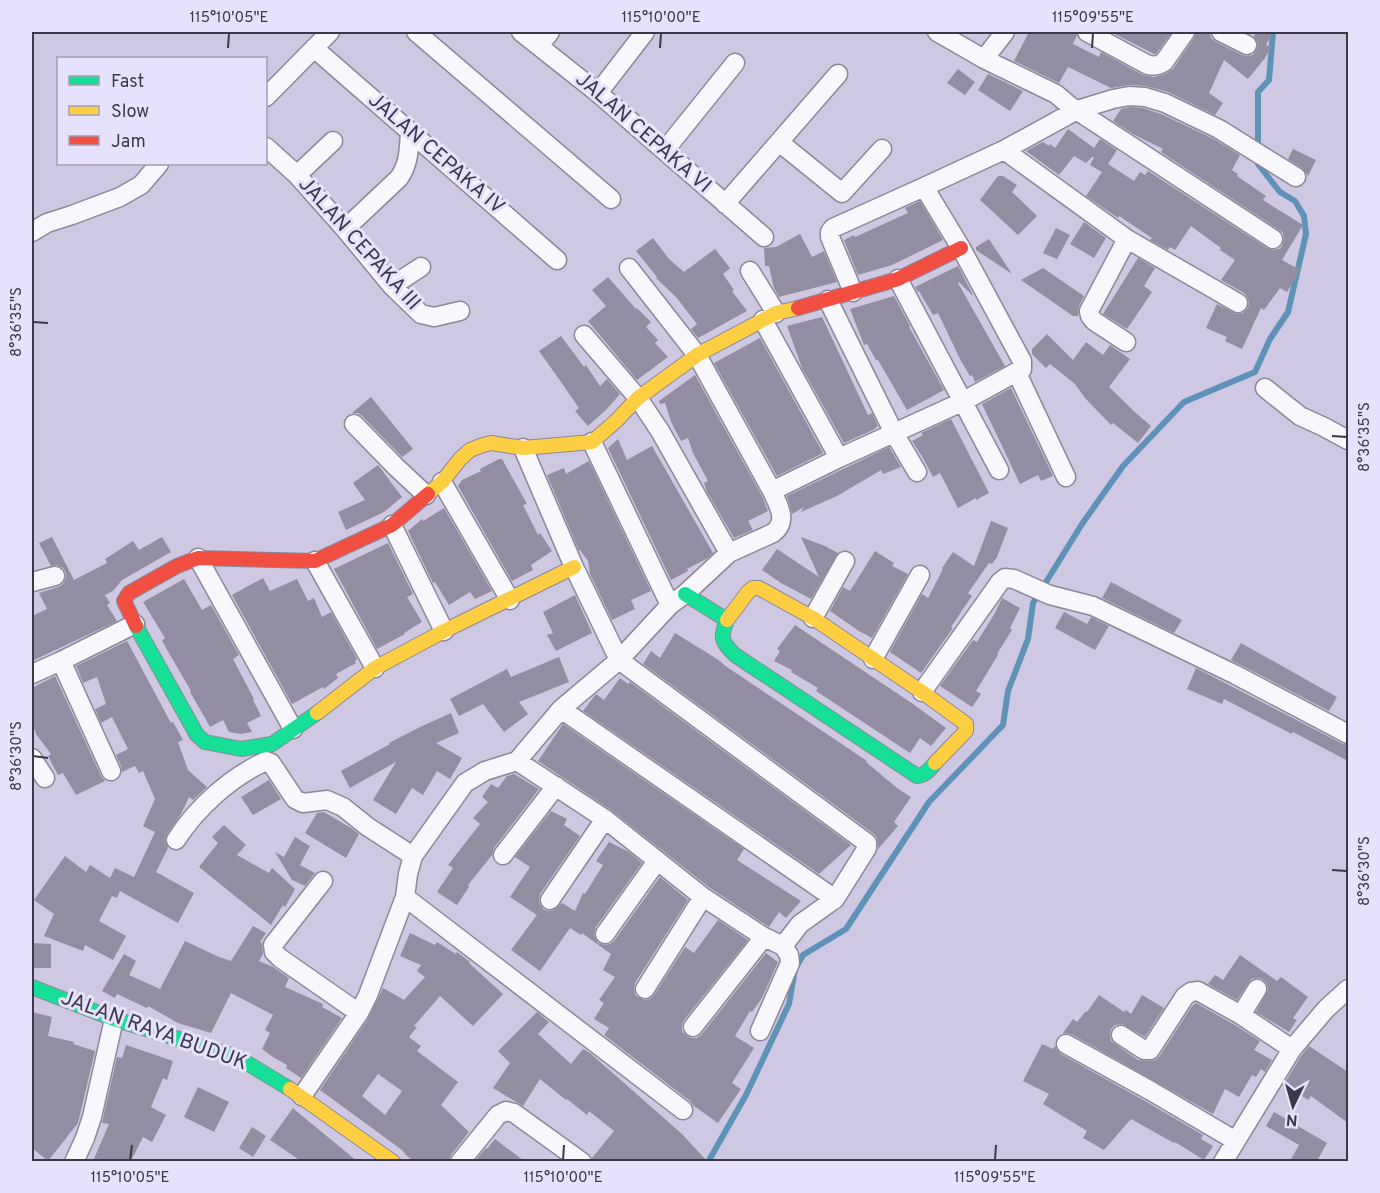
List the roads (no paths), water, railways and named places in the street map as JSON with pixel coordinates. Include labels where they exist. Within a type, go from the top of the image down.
[{"type":"street","points":[[267,96],[330,32]]},
{"type":"street","points":[[416,32],[611,199]]},
{"type":"street","name":"JALAN CEPAKA VI","points":[[521,32],[598,93],[764,237]]},
{"type":"street","points":[[539,46],[550,32]]},
{"type":"street","points":[[598,93],[645,32]]},
{"type":"street","points":[[937,32],[984,59],[1056,94],[1073,108],[1273,239]]},
{"type":"street","points":[[984,59],[1005,32]]},
{"type":"street","points":[[1087,32],[1148,65],[1154,66],[1164,62],[1185,32]]},
{"type":"street","points":[[1221,32],[1247,45]]},
{"type":"street","name":"JALAN CEPAKA IV","points":[[314,48],[557,260]]},
{"type":"street","points":[[665,150],[735,63]]},
{"type":"street","points":[[725,204],[838,74]]},
{"type":"street","points":[[853,292],[830,237],[833,228],[1004,150],[1073,108],[1129,96],[1165,103],[1219,129],[1296,177]]},
{"type":"street","points":[[345,229],[403,173],[409,157],[410,132]]},
{"type":"street","points":[[297,175],[333,141]]},
{"type":"street","points":[[779,142],[842,194],[882,149]]},
{"type":"street","name":"JALAN CEPAKA III","points":[[267,148],[297,175],[392,286],[421,314],[444,316],[460,311]]},
{"type":"street","points":[[1004,150],[1127,239],[1238,303]]},
{"type":"street","points":[[32,232],[47,223],[120,197],[141,185],[158,165]]},
{"type":"street","points":[[772,491],[962,402],[1022,369],[1023,361],[962,248],[924,187]]},
{"type":"street","points":[[1126,342],[1094,321],[1089,311],[1127,239]]},
{"type":"street","points":[[574,567],[375,668],[272,744],[241,749],[217,745],[197,735],[124,601],[126,595],[177,566],[198,558],[315,561],[392,525],[442,482],[470,450],[483,445],[501,443],[523,448],[592,442],[638,398],[697,355],[769,316],[898,279],[962,248]]},
{"type":"street","points":[[392,286],[421,267]]},
{"type":"street","points":[[302,1096],[359,1013],[377,973],[405,897],[413,856],[465,783],[485,771],[517,761],[561,710],[619,660],[678,599],[729,553],[773,533],[778,529],[782,520],[772,491],[697,355],[629,268]]},
{"type":"street","points":[[750,271],[769,316],[839,458]]},
{"type":"street","points":[[898,279],[999,470]]},
{"type":"street","points":[[828,300],[894,433],[917,472]]},
{"type":"street","points":[[584,335],[638,398],[660,431],[729,553]]},
{"type":"street","points":[[1017,373],[1066,477]]},
{"type":"street","points":[[1265,388],[1300,416],[1348,440]]},
{"type":"street","points":[[354,424],[426,495]]},
{"type":"street","points":[[592,442],[678,599],[727,620]]},
{"type":"street","points":[[523,448],[574,567],[619,660],[866,841],[867,848],[835,899],[800,924],[783,946]]},
{"type":"street","points":[[442,482],[510,600]]},
{"type":"street","points":[[392,525],[444,631]]},
{"type":"street","points":[[198,558],[293,729]]},
{"type":"street","points":[[315,561],[375,668]]},
{"type":"street","points":[[813,618],[845,561]]},
{"type":"street","points":[[873,658],[920,574]]},
{"type":"street","points":[[32,582],[55,576]]},
{"type":"street","points":[[922,692],[1005,578],[1014,579],[1050,595],[1093,606],[1234,674],[1348,734]]},
{"type":"street","points":[[753,588],[759,588],[813,618],[922,692],[966,724],[965,734],[925,774],[917,776],[735,655],[726,647],[722,638],[727,620],[748,592],[753,588]]},
{"type":"street","points":[[32,674],[135,624]]},
{"type":"street","points":[[61,661],[111,771]]},
{"type":"street","points":[[561,710],[835,899]]},
{"type":"street","points":[[32,758],[45,778]]},
{"type":"street","points":[[176,840],[186,825],[231,781],[269,761],[295,799],[303,803],[327,800],[343,807],[368,827],[413,856]]},
{"type":"street","points":[[517,761],[605,819],[703,897],[764,937],[783,946],[789,955],[790,963],[760,1031]]},
{"type":"street","points":[[503,855],[556,786]]},
{"type":"street","points":[[550,900],[605,819]]},
{"type":"street","points":[[605,934],[657,861]]},
{"type":"street","points":[[323,881],[273,945],[274,952],[359,1013]]},
{"type":"street","points":[[405,897],[683,1110]]},
{"type":"street","points":[[645,989],[703,897]]},
{"type":"street","points":[[693,1027],[764,937]]},
{"type":"street","name":"JALAN RAYA BUDUK","points":[[32,987],[114,1019],[237,1057],[302,1096],[393,1161]]},
{"type":"street","points":[[1241,1015],[1257,989]]},
{"type":"street","points":[[1223,1161],[1292,1049],[1326,1009],[1348,989]]},
{"type":"street","points":[[1121,1035],[1144,1050],[1150,1050],[1185,996],[1198,991],[1241,1015],[1292,1049]]},
{"type":"street","points":[[74,1161],[92,1117],[114,1019]]},
{"type":"street","points":[[1066,1044],[1236,1141]]},
{"type":"street","points":[[460,1161],[492,1121],[506,1111],[514,1113],[582,1161]]},
{"type":"waterway","points":[[708,1162],[746,1095],[789,1004],[795,969],[803,955],[846,929],[929,802],[1003,725],[1008,691],[1028,639],[1033,603],[1082,524],[1123,466],[1184,402],[1255,372],[1270,339],[1288,312],[1306,234],[1304,216],[1295,201],[1280,192],[1258,164],[1258,92],[1269,80],[1273,32]]}]
